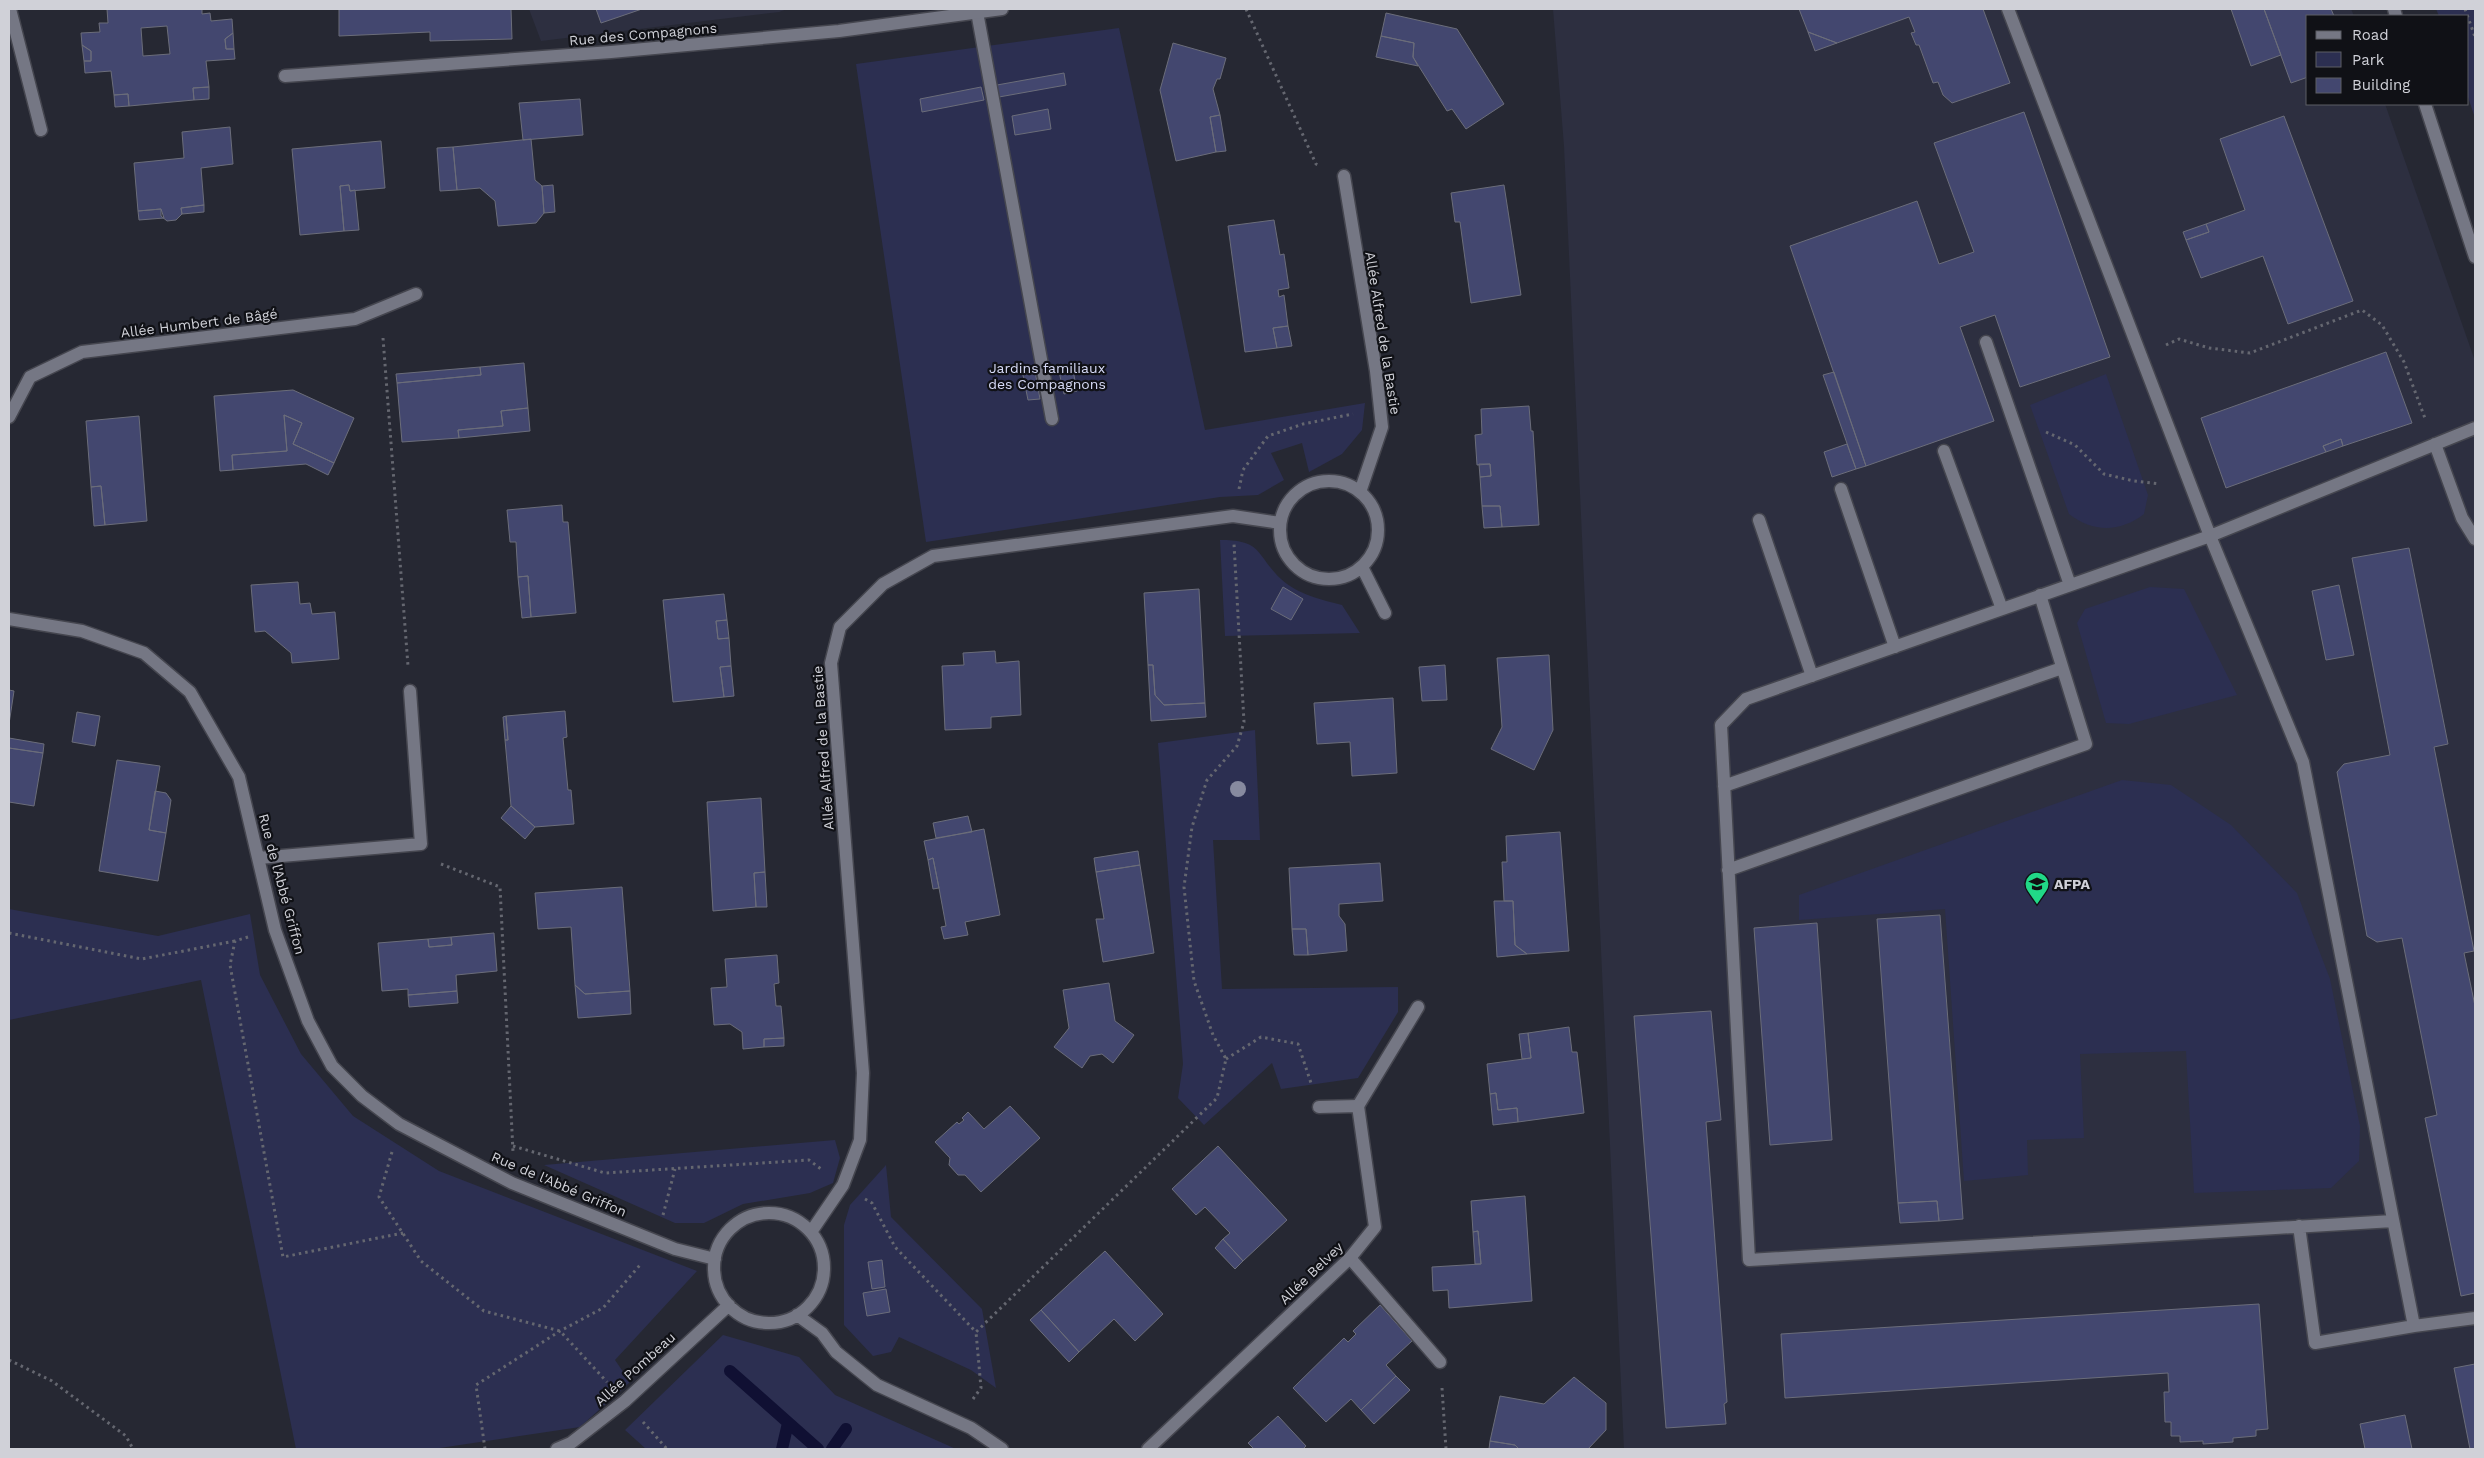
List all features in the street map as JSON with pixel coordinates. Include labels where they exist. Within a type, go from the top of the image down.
[{"type":"street","points":[[10,9],[41,130]]},
{"type":"street","name":"Rue des Compagnons","points":[[285,76],[611,52],[839,31],[1002,9]]},
{"type":"street","points":[[2008,9],[2210,536],[2303,762],[2414,1326]]},
{"type":"street","points":[[977,12],[1052,419]]},
{"type":"street","points":[[2425,105],[2475,257]]},
{"type":"street","name":"Allée Alfred de la Bastie","points":[[1344,176],[1382,427],[1360,492]]},
{"type":"street","name":"Allée Humbert de Bâgé","points":[[9,417],[30,377],[82,352],[355,320],[416,294]]},
{"type":"street","points":[[1986,342],[2070,586]]},
{"type":"street","points":[[2393,1221],[1749,1260],[1720,725],[1746,699],[2210,536],[2475,428]]},
{"type":"street","points":[[2435,444],[2462,518],[2475,539]]},
{"type":"street","points":[[1944,451],[2002,609]]},
{"type":"street","points":[[1327,481],[1336,482],[1360,492],[1368,500],[1376,516],[1378,533],[1374,550],[1362,567],[1347,576],[1331,580],[1314,578],[1298,570],[1287,557],[1280,541],[1280,523],[1285,507],[1296,494],[1311,484],[1327,481]]},
{"type":"street","points":[[1841,489],[1895,647]]},
{"type":"street","name":"Allée Alfred de la Bastie","points":[[811,1232],[843,1185],[860,1140],[863,1073],[831,663],[840,627],[882,584],[933,556],[1233,516],[1280,523]]},
{"type":"street","points":[[1759,520],[1812,676]]},
{"type":"street","points":[[1362,567],[1385,613]]},
{"type":"street","points":[[1728,870],[2086,744],[2040,596]]},
{"type":"street","name":"Rue de l'Abbé Griffon","points":[[9,619],[82,631],[144,653],[190,692],[238,777],[276,930],[308,1021],[332,1066],[362,1096],[399,1124],[512,1183],[656,1241],[715,1259]]},
{"type":"street","points":[[1724,786],[2062,668]]},
{"type":"street","points":[[258,858],[421,844],[410,691]]},
{"type":"street","points":[[1319,1107],[1358,1106],[1418,1006]]},
{"type":"street","name":"Allée Belvey","points":[[1148,1449],[1350,1258],[1375,1227],[1358,1106]]},
{"type":"street","points":[[768,1213],[787,1216],[804,1225],[811,1232],[821,1249],[824,1268],[821,1286],[812,1303],[797,1315],[779,1322],[762,1322],[744,1316],[729,1305],[718,1288],[714,1270],[715,1259],[721,1241],[733,1226],[750,1217],[768,1213]]},
{"type":"street","points":[[2299,1226],[2315,1343],[2414,1326],[2475,1318]]},
{"type":"street","points":[[1350,1258],[1440,1362]]},
{"type":"street","name":"Allée Pombeau","points":[[557,1449],[571,1444],[625,1401],[729,1305]]},
{"type":"street","points":[[797,1315],[822,1333],[836,1352],[877,1385],[971,1428],[1002,1449]]},
{"type":"path","points":[[1246,9],[1316,164],[1344,176]]},
{"type":"path","points":[[2469,18],[2475,37]]},
{"type":"path","points":[[380,310],[410,691]]},
{"type":"path","points":[[2140,355],[2179,339],[2209,348],[2250,353],[2362,310],[2382,325],[2404,362],[2435,444]]},
{"type":"path","points":[[976,1332],[1216,1098],[1226,1059],[1213,1035],[1194,981],[1184,888],[1192,827],[1207,780],[1237,746],[1244,722],[1233,516],[1243,470],[1268,436],[1303,424],[1380,408]]},
{"type":"path","points":[[2012,416],[2075,445],[2104,474],[2134,481],[2191,487]]},
{"type":"path","points":[[421,844],[440,864],[500,888],[513,1146],[512,1183]]},
{"type":"path","points":[[9,932],[142,959],[235,941],[276,930]]},
{"type":"path","points":[[235,941],[230,965],[283,1257],[402,1233]]},
{"type":"path","points":[[1226,1059],[1261,1037],[1298,1044],[1319,1107]]},
{"type":"path","points":[[399,1124],[379,1197],[421,1261],[484,1311],[560,1331]]},
{"type":"path","points":[[513,1146],[605,1173],[809,1160],[872,1203],[896,1247],[976,1332],[981,1388],[957,1421]]},
{"type":"path","points":[[485,1449],[476,1385],[560,1331],[603,1308],[636,1272],[656,1241],[675,1170]]},
{"type":"path","points":[[9,1360],[52,1381],[126,1436],[134,1449]]},
{"type":"path","points":[[1440,1362],[1446,1449]]},
{"type":"shaded area","points":[[529,9],[787,9],[779,12],[541,41]]},
{"type":"shaded area","name":"AFPA","points":[[1553,9],[2351,9],[2354,15],[2306,15],[2306,105],[2385,105],[2475,361],[2475,1449],[1624,1449],[1564,146]]},
{"type":"green space","points":[[2436,9],[2475,9],[2475,118],[2469,100],[2469,15],[2439,15]]},
{"type":"green space","name":"Jardins familiaux des Compagnons","points":[[1119,28],[1205,430],[1365,403],[1362,430],[1342,454],[1309,472],[1302,443],[1271,453],[1284,480],[1258,495],[1220,497],[926,542],[856,64]]},
{"type":"green space","points":[[2106,374],[2148,495],[2144,514],[2126,524],[2107,528],[2088,525],[2069,514],[2030,405]]},
{"type":"green space","points":[[1220,540],[1234,541],[1251,546],[1257,550],[1281,579],[1294,589],[1310,596],[1342,605],[1360,633],[1225,636]]},
{"type":"green space","points":[[2150,587],[2184,589],[2237,695],[2129,724],[2106,723],[2077,623],[2085,609]]},
{"type":"green space","points":[[1255,730],[1260,840],[1213,840],[1222,989],[1398,987],[1398,1012],[1358,1078],[1281,1089],[1272,1063],[1204,1125],[1178,1098],[1183,1064],[1158,743]]},
{"type":"green space","points":[[2122,780],[2171,785],[2231,825],[2297,893],[2330,979],[2360,1126],[2359,1161],[2331,1188],[2194,1193],[2186,1051],[2080,1054],[2084,1138],[2027,1140],[2028,1175],[1964,1181],[1945,909],[1799,920],[1799,895]]},
{"type":"green space","points":[[9,909],[158,936],[250,914],[260,975],[301,1054],[353,1116],[439,1171],[697,1271],[615,1360],[630,1382],[580,1427],[433,1449],[296,1449],[201,980],[9,1020]]},
{"type":"green space","points":[[835,1140],[840,1158],[833,1183],[810,1193],[743,1204],[704,1223],[675,1223],[544,1165]]},
{"type":"green space","points":[[886,1165],[891,1217],[982,1309],[996,1388],[971,1370],[899,1337],[891,1352],[873,1356],[844,1325],[844,1225],[850,1205]]},
{"type":"green space","points":[[723,1335],[799,1357],[835,1395],[956,1449],[646,1449],[625,1430]]},
{"type":"building","points":[[107,9],[202,9],[202,14],[210,13],[211,21],[232,19],[233,33],[225,39],[226,49],[234,49],[235,59],[206,61],[209,87],[193,88],[194,100],[129,106],[128,94],[114,95],[111,71],[85,73],[84,61],[91,61],[91,51],[82,45],[81,33],[100,32],[99,23],[108,23]],"holes":[[[167,26],[170,54],[143,56],[141,28]]]},
{"type":"building","points":[[339,9],[511,9],[512,39],[430,41],[430,32],[339,36]]},
{"type":"building","points":[[596,9],[642,9],[601,23]]},
{"type":"building","points":[[1799,9],[1983,9],[2010,83],[1952,103],[1943,95],[1938,82],[1933,83],[1919,45],[1916,45],[1911,33],[1915,32],[1909,17],[1837,43],[1808,32]]},
{"type":"building","points":[[2231,9],[2264,9],[2281,55],[2251,66]]},
{"type":"building","points":[[2264,9],[2331,9],[2334,15],[2306,15],[2306,78],[2291,83]]},
{"type":"building","points":[[1386,13],[1457,29],[1504,104],[1466,129],[1452,109],[1447,111],[1413,57],[1414,43],[1381,36]]},
{"type":"building","points":[[1808,32],[1837,43],[1815,51]]},
{"type":"building","points":[[233,33],[234,49],[226,49],[225,39]]},
{"type":"building","points":[[1381,36],[1414,43],[1413,57],[1418,66],[1376,57]]},
{"type":"building","points":[[1173,43],[1226,58],[1220,79],[1217,79],[1213,89],[1220,115],[1210,117],[1216,152],[1176,161],[1160,90]]},
{"type":"building","points":[[82,45],[91,51],[91,61],[84,61]]},
{"type":"building","points":[[1064,73],[1066,85],[999,97],[997,85]]},
{"type":"building","points":[[209,87],[209,99],[194,100],[193,88]]},
{"type":"building","points":[[981,87],[984,100],[922,112],[920,99]]},
{"type":"building","points":[[128,94],[129,106],[115,107],[114,95]]},
{"type":"building","points":[[580,99],[583,135],[523,140],[519,103]]},
{"type":"building","points":[[1048,109],[1051,129],[1015,135],[1012,116]]},
{"type":"building","points":[[2024,112],[2110,357],[2020,387],[1995,315],[1960,327],[1994,421],[1866,466],[1790,246],[1917,201],[1939,264],[1974,252],[1934,143]]},
{"type":"building","points":[[1220,115],[1226,151],[1216,152],[1210,117]]},
{"type":"building","points":[[2284,116],[2353,301],[2288,324],[2263,256],[2201,278],[2186,240],[2209,232],[2206,224],[2245,210],[2220,139]]},
{"type":"building","points":[[230,127],[233,164],[201,168],[204,205],[181,208],[182,214],[176,220],[167,221],[161,216],[161,209],[138,211],[134,163],[184,158],[182,132]]},
{"type":"building","points":[[531,139],[535,180],[542,186],[544,213],[536,223],[498,226],[495,201],[480,188],[457,190],[453,147]]},
{"type":"building","points":[[381,141],[385,188],[350,191],[349,185],[340,186],[344,231],[300,235],[292,149]]},
{"type":"building","points":[[453,147],[457,190],[440,191],[437,148]]},
{"type":"building","points":[[349,185],[350,191],[355,190],[359,230],[344,231],[340,186]]},
{"type":"building","points":[[553,185],[555,212],[544,213],[542,186]]},
{"type":"building","points":[[1504,185],[1521,295],[1471,303],[1460,222],[1455,222],[1451,193]]},
{"type":"building","points":[[204,205],[204,212],[182,214],[181,208]]},
{"type":"building","points":[[161,209],[164,218],[139,220],[138,211]]},
{"type":"building","points":[[1274,220],[1280,255],[1284,254],[1289,288],[1278,290],[1279,297],[1284,295],[1288,326],[1273,328],[1277,348],[1245,352],[1228,226]]},
{"type":"building","points":[[2206,224],[2209,232],[2186,240],[2183,232]]},
{"type":"building","points":[[1288,326],[1292,346],[1277,348],[1273,328]]},
{"type":"building","points":[[2386,352],[2412,423],[2343,446],[2341,439],[2323,446],[2326,452],[2226,488],[2201,418]]},
{"type":"building","points":[[524,363],[528,408],[501,411],[503,426],[458,430],[459,438],[402,442],[397,383],[481,375],[480,367]]},
{"type":"building","points":[[1072,365],[1077,391],[1064,394],[1058,367]]},
{"type":"building","points":[[480,367],[481,375],[397,383],[396,374]]},
{"type":"building","points":[[1035,371],[1040,399],[1028,400],[1023,375]]},
{"type":"building","points":[[1834,372],[1866,466],[1856,469],[1823,375]]},
{"type":"building","points":[[293,390],[354,418],[334,463],[293,444],[302,423],[284,415],[287,451],[232,455],[233,470],[220,471],[214,396]]},
{"type":"building","points":[[1529,406],[1531,431],[1533,431],[1539,525],[1502,527],[1500,506],[1482,506],[1480,477],[1491,476],[1490,464],[1477,465],[1475,435],[1482,434],[1481,409]]},
{"type":"building","points":[[528,408],[530,431],[459,438],[458,430],[503,426],[501,411]]},
{"type":"building","points":[[284,415],[302,423],[293,444],[334,463],[328,475],[306,464],[233,470],[232,455],[287,451]]},
{"type":"building","points":[[139,416],[147,521],[105,525],[101,486],[91,487],[86,421]]},
{"type":"building","points":[[2341,439],[2343,446],[2326,452],[2323,446]]},
{"type":"building","points":[[1847,444],[1856,469],[1832,477],[1824,452]]},
{"type":"building","points":[[1479,464],[1490,464],[1491,476],[1480,477]]},
{"type":"building","points":[[101,486],[105,525],[94,526],[91,487]]},
{"type":"building","points":[[562,505],[563,522],[568,522],[576,613],[531,617],[528,576],[518,577],[516,542],[510,542],[507,510]]},
{"type":"building","points":[[1482,506],[1500,506],[1502,527],[1484,528]]},
{"type":"building","points":[[2409,548],[2448,744],[2434,747],[2474,951],[2464,953],[2475,1006],[2475,1293],[2461,1296],[2425,1118],[2437,1115],[2402,938],[2377,942],[2367,936],[2337,772],[2344,764],[2390,755],[2352,558]]},
{"type":"building","points":[[528,576],[531,617],[522,618],[518,577]]},
{"type":"building","points":[[298,582],[300,604],[310,603],[312,614],[335,612],[339,659],[292,663],[291,653],[265,631],[255,632],[251,585]]},
{"type":"building","points":[[2339,585],[2354,655],[2326,660],[2312,591]]},
{"type":"building","points":[[1283,587],[1303,599],[1291,620],[1271,609]]},
{"type":"building","points":[[1199,589],[1205,703],[1164,705],[1155,695],[1153,665],[1148,665],[1144,593]]},
{"type":"building","points":[[724,594],[727,620],[716,621],[718,639],[729,638],[731,666],[720,667],[724,697],[673,702],[663,600]]},
{"type":"building","points":[[727,620],[729,638],[718,639],[716,621]]},
{"type":"building","points":[[995,651],[996,663],[1019,661],[1021,715],[991,717],[991,728],[945,730],[942,666],[964,665],[963,653]]},
{"type":"building","points":[[1549,655],[1553,730],[1534,770],[1491,749],[1502,727],[1497,658]]},
{"type":"building","points":[[1148,665],[1153,665],[1155,695],[1164,705],[1205,703],[1206,717],[1151,721]]},
{"type":"building","points":[[1445,665],[1447,700],[1422,701],[1419,667]]},
{"type":"building","points":[[731,666],[734,696],[724,697],[720,667]]},
{"type":"building","points":[[9,690],[14,691],[9,724]]},
{"type":"building","points":[[1393,698],[1397,773],[1352,776],[1350,742],[1317,744],[1314,703]]},
{"type":"building","points":[[565,711],[567,737],[563,738],[568,790],[571,790],[574,824],[535,827],[511,806],[505,740],[508,740],[506,716]]},
{"type":"building","points":[[77,712],[100,716],[95,746],[72,742]]},
{"type":"building","points":[[506,716],[508,740],[505,740],[503,717]]},
{"type":"building","points":[[9,738],[44,744],[43,753],[9,748]]},
{"type":"building","points":[[9,748],[43,753],[34,806],[9,802]]},
{"type":"building","points":[[117,760],[160,766],[149,830],[166,833],[158,881],[99,871]]},
{"type":"building","points":[[155,791],[166,793],[171,800],[166,833],[149,830]]},
{"type":"building","points":[[761,798],[765,872],[754,873],[756,907],[713,911],[707,802]]},
{"type":"building","points":[[511,806],[535,827],[525,839],[501,818]]},
{"type":"building","points":[[968,816],[972,832],[936,838],[933,823]]},
{"type":"building","points":[[984,829],[1000,915],[965,922],[968,935],[944,939],[941,927],[946,926],[933,858],[928,860],[924,841]]},
{"type":"building","points":[[1560,832],[1569,951],[1527,954],[1515,945],[1513,901],[1504,901],[1502,862],[1507,862],[1506,836]]},
{"type":"building","points":[[1138,851],[1140,865],[1096,872],[1094,858]]},
{"type":"building","points":[[933,858],[939,888],[933,889],[928,860]]},
{"type":"building","points":[[1380,863],[1383,901],[1339,904],[1339,916],[1345,924],[1347,951],[1308,955],[1306,929],[1292,929],[1289,868]]},
{"type":"building","points":[[1140,865],[1154,953],[1103,962],[1096,919],[1104,919],[1096,872]]},
{"type":"building","points":[[765,872],[767,907],[756,907],[754,873]]},
{"type":"building","points":[[622,887],[630,991],[585,994],[575,985],[571,927],[538,929],[535,893]]},
{"type":"building","points":[[1494,901],[1513,901],[1515,945],[1527,954],[1497,957]]},
{"type":"building","points":[[1940,915],[1963,1219],[1939,1221],[1937,1201],[1898,1203],[1877,919]]},
{"type":"building","points":[[1817,923],[1832,1140],[1770,1145],[1754,928]]},
{"type":"building","points":[[1292,929],[1306,929],[1308,955],[1294,955]]},
{"type":"building","points":[[494,933],[497,971],[456,975],[457,991],[408,995],[408,989],[382,991],[378,943],[428,939],[429,947],[452,945],[451,937]]},
{"type":"building","points":[[451,937],[452,945],[429,947],[428,939]]},
{"type":"building","points":[[777,955],[779,983],[774,984],[776,1006],[781,1006],[784,1038],[764,1039],[764,1047],[743,1049],[742,1032],[730,1024],[714,1025],[711,988],[727,987],[725,959]]},
{"type":"building","points":[[1109,983],[1115,1021],[1134,1035],[1113,1063],[1102,1054],[1090,1056],[1082,1068],[1054,1047],[1069,1028],[1063,990]]},
{"type":"building","points":[[575,985],[585,994],[630,991],[631,1014],[578,1018]]},
{"type":"building","points":[[457,991],[458,1003],[409,1007],[408,995]]},
{"type":"building","points":[[1711,1011],[1721,1120],[1706,1122],[1727,1402],[1724,1404],[1726,1424],[1666,1428],[1634,1016]]},
{"type":"building","points":[[1569,1027],[1572,1052],[1577,1052],[1584,1113],[1518,1122],[1517,1108],[1498,1110],[1496,1093],[1490,1094],[1487,1064],[1531,1058],[1528,1033]]},
{"type":"building","points":[[1528,1033],[1531,1058],[1522,1059],[1519,1034]]},
{"type":"building","points":[[784,1038],[784,1046],[764,1047],[764,1039]]},
{"type":"building","points":[[1496,1093],[1498,1110],[1517,1108],[1518,1122],[1493,1125],[1490,1094]]},
{"type":"building","points":[[1010,1106],[1040,1138],[981,1192],[965,1175],[958,1175],[949,1165],[950,1158],[935,1142],[957,1122],[959,1124],[964,1120],[962,1118],[968,1112],[984,1129]]},
{"type":"building","points":[[1218,1146],[1287,1220],[1243,1261],[1223,1239],[1230,1233],[1205,1207],[1196,1215],[1172,1189]]},
{"type":"building","points":[[1525,1196],[1532,1301],[1449,1308],[1448,1290],[1433,1291],[1432,1267],[1481,1264],[1478,1231],[1473,1232],[1471,1201]]},
{"type":"building","points":[[1937,1201],[1939,1221],[1900,1223],[1898,1203]]},
{"type":"building","points":[[1478,1231],[1481,1264],[1475,1264],[1473,1232]]},
{"type":"building","points":[[1223,1239],[1243,1261],[1235,1269],[1215,1248]]},
{"type":"building","points":[[1105,1251],[1163,1314],[1135,1341],[1114,1319],[1079,1352],[1041,1310]]},
{"type":"building","points":[[882,1260],[885,1287],[872,1289],[868,1262]]},
{"type":"building","points":[[886,1289],[890,1312],[867,1316],[863,1293]]},
{"type":"building","points":[[2259,1304],[2268,1429],[2256,1430],[2256,1436],[2233,1438],[2233,1442],[2203,1444],[2203,1441],[2180,1442],[2180,1436],[2171,1436],[2171,1422],[2165,1422],[2164,1392],[2169,1392],[2168,1373],[1785,1398],[1781,1334]]},
{"type":"building","points":[[1380,1305],[1412,1341],[1386,1365],[1396,1376],[1361,1410],[1351,1399],[1326,1422],[1293,1388],[1344,1338],[1348,1342],[1356,1334],[1353,1331]]},
{"type":"building","points":[[1041,1310],[1079,1352],[1069,1362],[1030,1320]]},
{"type":"building","points":[[2475,1364],[2475,1449],[2470,1449],[2454,1368]]},
{"type":"building","points":[[1396,1376],[1410,1390],[1374,1424],[1361,1410]]},
{"type":"building","points":[[1574,1377],[1606,1403],[1606,1430],[1588,1449],[1519,1449],[1515,1445],[1490,1441],[1500,1396],[1544,1404]]},
{"type":"building","points":[[2405,1415],[2412,1449],[2365,1449],[2360,1424]]},
{"type":"building","points":[[1278,1416],[1306,1446],[1303,1449],[1254,1449],[1248,1443]]},
{"type":"building","points":[[1490,1441],[1515,1445],[1519,1449],[1489,1449]]},
{"type":"waterway","points":[[730,1371],[818,1449]]},
{"type":"waterway","points":[[782,1449],[788,1423]]},
{"type":"waterway","points":[[832,1449],[846,1429]]},
{"type":"place","name":"AFPA","points":[[2037,905]]}]
